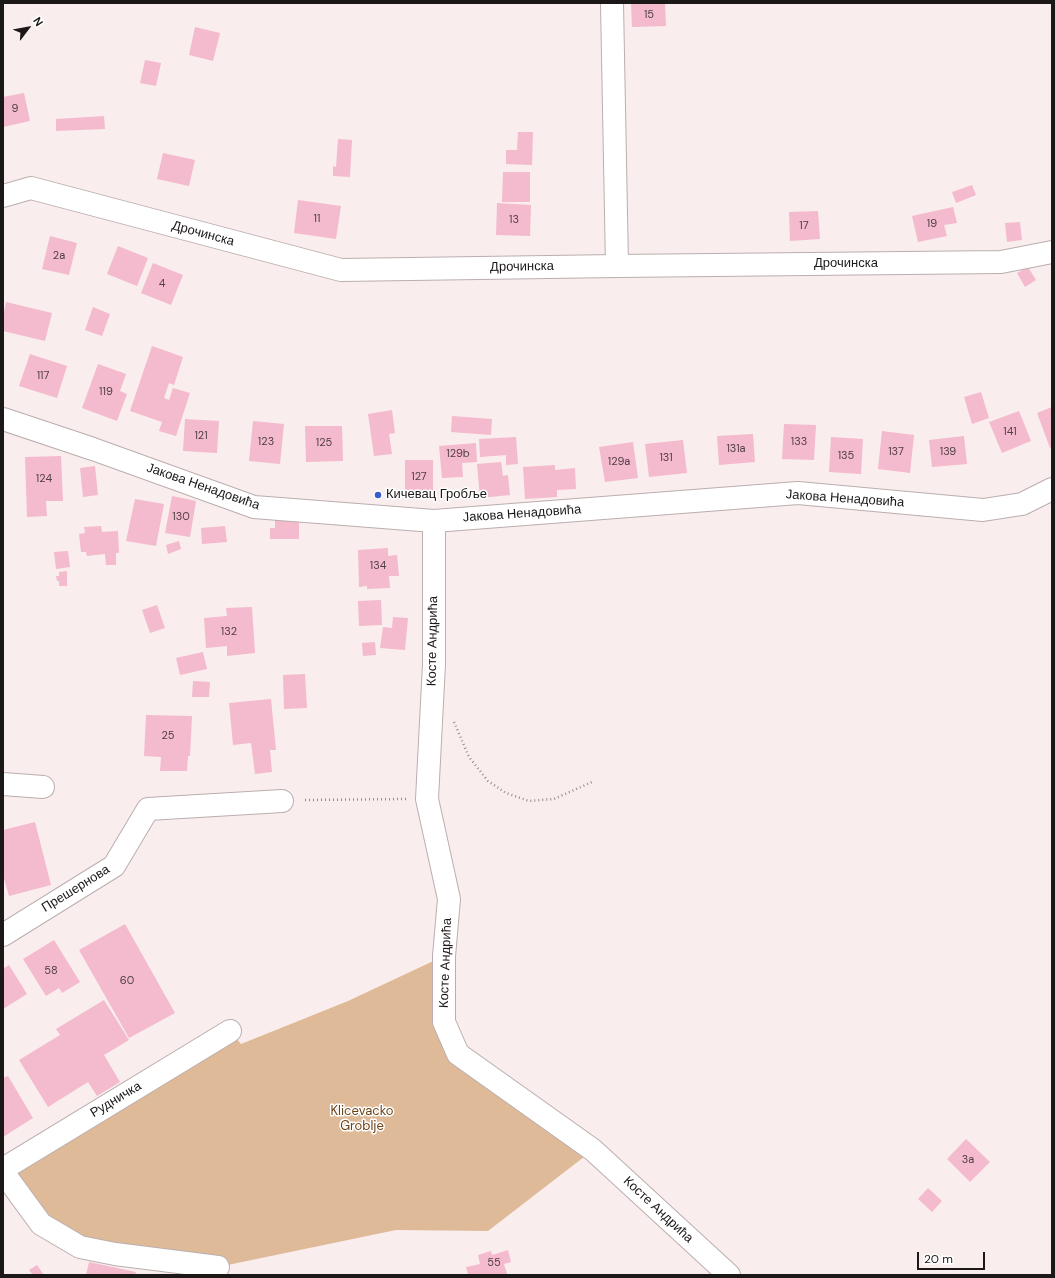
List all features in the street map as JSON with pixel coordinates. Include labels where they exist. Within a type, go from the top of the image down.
[{"type":"street","points":[[612,3],[617,266]]},
{"type":"street","name":"Дрочинска","points":[[3,196],[31,188],[341,270],[1001,262],[1052,252]]},
{"type":"street","name":"Јакова Ненадовића","points":[[3,419],[93,449],[254,507],[434,521],[798,493],[983,510],[1022,504],[1052,488]]},
{"type":"street","name":"Косте Андрића","points":[[434,521],[434,664],[428,798],[449,899],[444,956],[444,1022],[458,1054],[593,1150],[729,1275]]},
{"type":"street","points":[[3,784],[43,787]]},
{"type":"street","name":"Прешернова","points":[[3,935],[114,866],[148,809],[282,801]]},
{"type":"street","name":"Рудничка","points":[[3,1171],[230,1030]]},
{"type":"street","points":[[3,1171],[41,1224],[80,1247],[115,1254],[218,1267]]},
{"type":"path","points":[[453,717],[469,757],[488,781],[506,793],[529,801],[554,799],[592,782]]},
{"type":"path","points":[[282,801],[428,798]]},
{"type":"green space","name":"Klicevacko Groblje","points":[[444,956],[458,1054],[593,1150],[488,1231],[396,1230],[218,1267],[80,1247],[3,1172],[230,1031],[241,1044],[348,1001]]},
{"type":"building","points":[[631,3],[665,3],[666,26],[632,27]]},
{"type":"building","points":[[195,27],[220,33],[213,61],[189,55]]},
{"type":"building","points":[[145,60],[161,63],[156,86],[140,83]]},
{"type":"building","points":[[24,93],[30,121],[3,127],[3,97]]},
{"type":"building","points":[[104,116],[105,129],[56,131],[56,119]]},
{"type":"building","points":[[518,132],[533,132],[532,165],[506,164],[506,150],[517,150]]},
{"type":"building","points":[[338,139],[352,140],[350,177],[333,176],[333,166],[336,167]]},
{"type":"building","points":[[163,153],[195,160],[189,186],[157,179]]},
{"type":"building","points":[[503,172],[530,172],[530,202],[502,202]]},
{"type":"building","points":[[972,185],[976,195],[956,203],[952,192]]},
{"type":"building","points":[[298,200],[341,206],[336,239],[294,233]]},
{"type":"building","points":[[497,203],[531,205],[530,236],[496,235]]},
{"type":"building","points":[[953,207],[957,223],[944,225],[947,236],[918,242],[912,216]]},
{"type":"building","points":[[818,211],[820,239],[790,241],[789,212]]},
{"type":"building","points":[[1020,222],[1022,240],[1007,242],[1005,223]]},
{"type":"building","points":[[50,236],[77,243],[69,275],[42,269]]},
{"type":"building","points":[[118,246],[148,258],[137,286],[107,274]]},
{"type":"building","points":[[153,263],[183,275],[171,305],[141,293]]},
{"type":"building","points":[[1028,267],[1036,280],[1025,287],[1017,273]]},
{"type":"building","points":[[6,302],[52,313],[45,341],[3,331],[3,317]]},
{"type":"building","points":[[93,307],[110,314],[102,336],[85,330]]},
{"type":"building","points":[[152,346],[183,357],[174,385],[169,383],[164,398],[169,400],[173,388],[190,393],[176,436],[159,431],[162,422],[130,411]]},
{"type":"building","points":[[30,354],[67,366],[57,398],[19,386]]},
{"type":"building","points":[[98,364],[126,374],[120,391],[127,394],[117,421],[82,408]]},
{"type":"building","points":[[981,392],[989,418],[972,424],[964,397]]},
{"type":"building","points":[[1052,407],[1052,447],[1050,448],[1037,413]]},
{"type":"building","points":[[392,410],[395,433],[389,434],[392,454],[374,456],[368,414]]},
{"type":"building","points":[[1019,411],[1031,441],[1002,453],[989,422]]},
{"type":"building","points":[[452,416],[492,419],[491,435],[451,432]]},
{"type":"building","points":[[185,419],[219,421],[217,453],[183,451]]},
{"type":"building","points":[[253,421],[284,424],[280,464],[249,461]]},
{"type":"building","points":[[784,424],[816,425],[814,460],[782,459]]},
{"type":"building","points":[[305,426],[342,426],[343,461],[306,462]]},
{"type":"building","points":[[882,431],[914,435],[910,473],[878,469]]},
{"type":"building","points":[[753,434],[755,462],[719,465],[717,436]]},
{"type":"building","points":[[964,436],[967,464],[932,467],[929,440]]},
{"type":"building","points":[[516,437],[518,464],[506,465],[506,455],[480,457],[479,439]]},
{"type":"building","points":[[831,437],[863,439],[861,474],[829,472]]},
{"type":"building","points":[[683,440],[687,473],[649,477],[645,444]]},
{"type":"building","points":[[633,442],[638,478],[605,482],[599,447]]},
{"type":"building","points":[[476,443],[477,462],[462,463],[463,477],[442,478],[439,446]]},
{"type":"building","points":[[61,456],[63,501],[46,501],[47,516],[27,517],[25,457]]},
{"type":"building","points":[[405,460],[433,460],[433,493],[405,493]]},
{"type":"building","points":[[501,462],[503,476],[508,475],[510,495],[480,498],[477,464]]},
{"type":"building","points":[[555,465],[555,470],[575,468],[576,489],[557,490],[557,497],[525,499],[523,467]]},
{"type":"building","points":[[95,466],[98,495],[83,497],[80,468]]},
{"type":"building","points":[[172,496],[196,501],[190,537],[165,533]]},
{"type":"building","points":[[135,499],[164,504],[156,546],[126,541]]},
{"type":"building","points":[[275,520],[299,521],[299,539],[270,539],[270,528],[275,528]]},
{"type":"building","points":[[101,526],[102,532],[118,531],[119,553],[116,553],[116,565],[106,565],[105,554],[87,556],[86,552],[81,552],[79,534],[85,533],[84,527]]},
{"type":"building","points":[[225,526],[227,542],[202,544],[201,528]]},
{"type":"building","points":[[179,541],[181,549],[168,554],[166,545]]},
{"type":"building","points":[[388,548],[388,556],[397,555],[399,576],[389,576],[390,588],[367,589],[367,586],[359,587],[358,550]]},
{"type":"building","points":[[68,551],[70,567],[56,569],[54,552]]},
{"type":"building","points":[[67,571],[67,586],[59,586],[59,581],[57,581],[56,576],[59,576],[59,572]]},
{"type":"building","points":[[381,600],[382,625],[359,626],[358,601]]},
{"type":"building","points":[[157,605],[165,628],[150,633],[142,610]]},
{"type":"building","points":[[252,607],[255,653],[227,656],[227,646],[206,648],[204,618],[227,616],[226,608]]},
{"type":"building","points":[[393,617],[408,618],[405,650],[380,648],[383,627],[392,628]]},
{"type":"building","points":[[375,642],[376,655],[363,656],[362,643]]},
{"type":"building","points":[[203,652],[207,669],[180,675],[176,658]]},
{"type":"building","points":[[305,674],[307,708],[284,709],[283,675]]},
{"type":"building","points":[[193,681],[210,682],[209,697],[192,697]]},
{"type":"building","points":[[271,699],[276,750],[270,750],[272,772],[255,774],[251,743],[233,745],[229,703]]},
{"type":"building","points":[[146,715],[192,716],[190,756],[188,756],[187,771],[160,771],[161,757],[144,756]]},
{"type":"building","points":[[35,822],[51,885],[9,896],[3,875],[3,830]]},
{"type":"building","points":[[125,924],[175,1013],[129,1038],[79,950]]},
{"type":"building","points":[[54,940],[80,982],[62,993],[59,988],[46,996],[23,959]]},
{"type":"building","points":[[9,965],[27,994],[3,1009],[3,969]]},
{"type":"building","points":[[104,1000],[129,1040],[104,1055],[120,1082],[97,1096],[88,1082],[48,1107],[19,1060],[60,1035],[56,1029]]},
{"type":"building","points":[[8,1076],[33,1118],[3,1137],[3,1078]]},
{"type":"building","points":[[966,1139],[990,1162],[970,1182],[947,1159]]},
{"type":"building","points":[[928,1188],[942,1201],[932,1212],[918,1199]]},
{"type":"building","points":[[508,1250],[511,1262],[504,1264],[507,1274],[468,1275],[466,1267],[480,1264],[478,1255],[491,1251],[492,1255]]},
{"type":"building","points":[[89,1262],[136,1272],[135,1275],[86,1275]]},
{"type":"building","points":[[37,1265],[44,1275],[33,1275],[29,1270]]},
{"type":"place","name":"Кичевац Гробље","points":[[378,495]]}]
